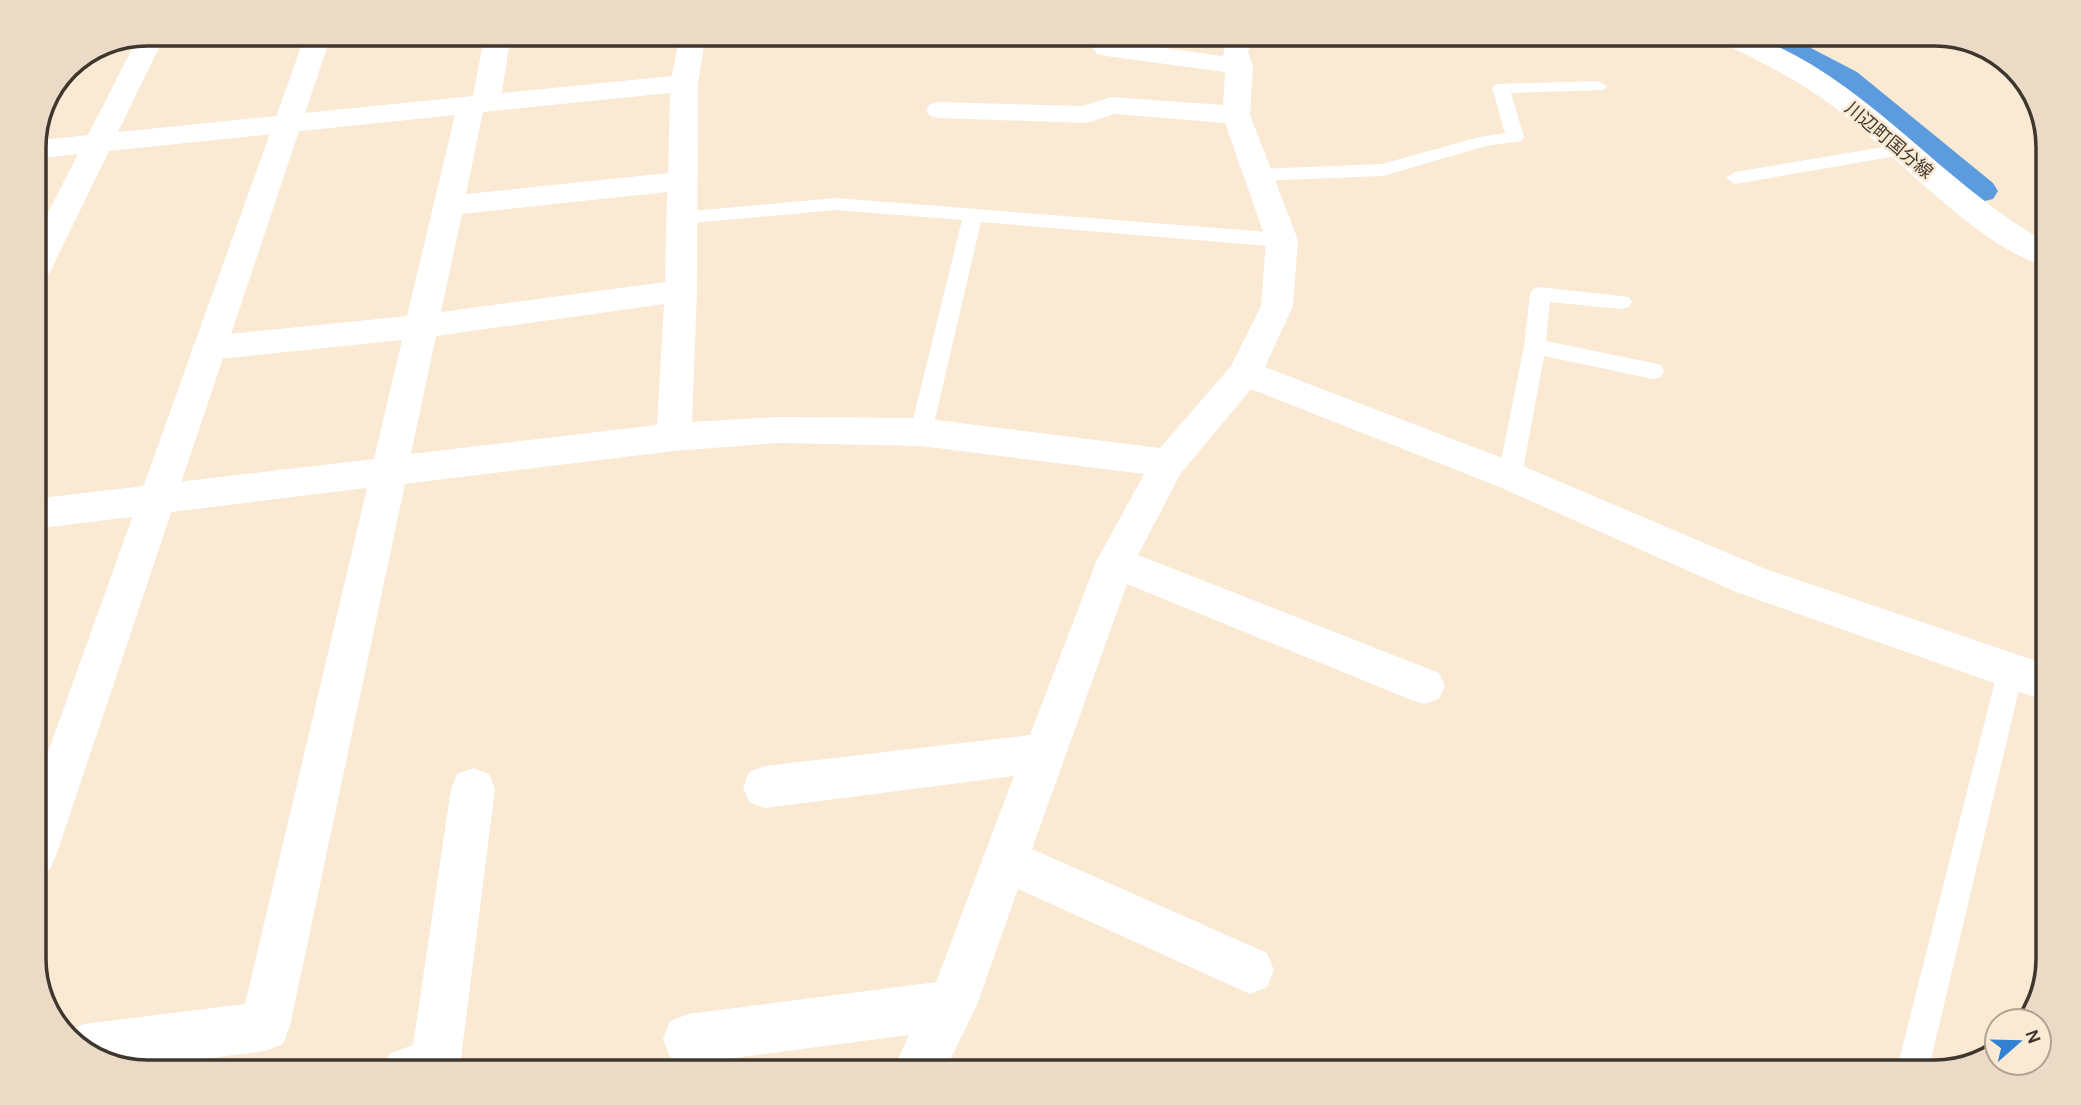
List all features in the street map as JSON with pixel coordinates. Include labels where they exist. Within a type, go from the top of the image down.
[{"type":"street","points":[[46,248],[146,46]]},
{"type":"street","points":[[46,818],[314,46]]},
{"type":"street","points":[[99,1047],[265,1026],[448,206],[495,46]]},
{"type":"street","points":[[674,436],[681,291],[684,83],[691,46]]},
{"type":"street","points":[[923,1060],[952,1005],[1115,562],[1168,463],[1245,373],[1277,306],[1282,240],[1236,115],[1238,46]]},
{"type":"street","name":"川辺町国分線","points":[[1749,46],[1827,88],[1988,223],[2035,250]]},
{"type":"street","points":[[1106,48],[1239,66]]},
{"type":"street","points":[[46,149],[684,83]]},
{"type":"street","points":[[940,110],[1087,115],[1111,105],[1236,115]]},
{"type":"street","points":[[448,206],[682,181]]},
{"type":"street","points":[[209,348],[421,326],[681,291]]},
{"type":"street","points":[[1245,373],[1510,476],[1750,580],[2029,677]]},
{"type":"street","points":[[46,512],[674,436],[777,430],[921,432],[1168,463]]},
{"type":"street","points":[[1115,562],[1424,686]]},
{"type":"street","points":[[765,787],[1043,753]]},
{"type":"street","points":[[436,1060],[473,789]]},
{"type":"street","points":[[1006,860],[1250,970]]},
{"type":"street","points":[[688,1039],[952,1005]]},
{"type":"lane","points":[[1259,176],[1383,170],[1485,141],[1515,138],[1501,88],[1598,86]]},
{"type":"lane","points":[[1735,177],[1901,150]]},
{"type":"lane","points":[[681,218],[836,204],[1282,240]]},
{"type":"lane","points":[[921,432],[973,214]]},
{"type":"lane","points":[[1510,476],[1535,346],[1540,294],[1622,302]]},
{"type":"lane","points":[[1535,346],[1653,371]]},
{"type":"lane","points":[[1916,1060],[2029,677]]},
{"type":"waterway","points":[[1783,46],[1846,79],[1980,191]]}]
